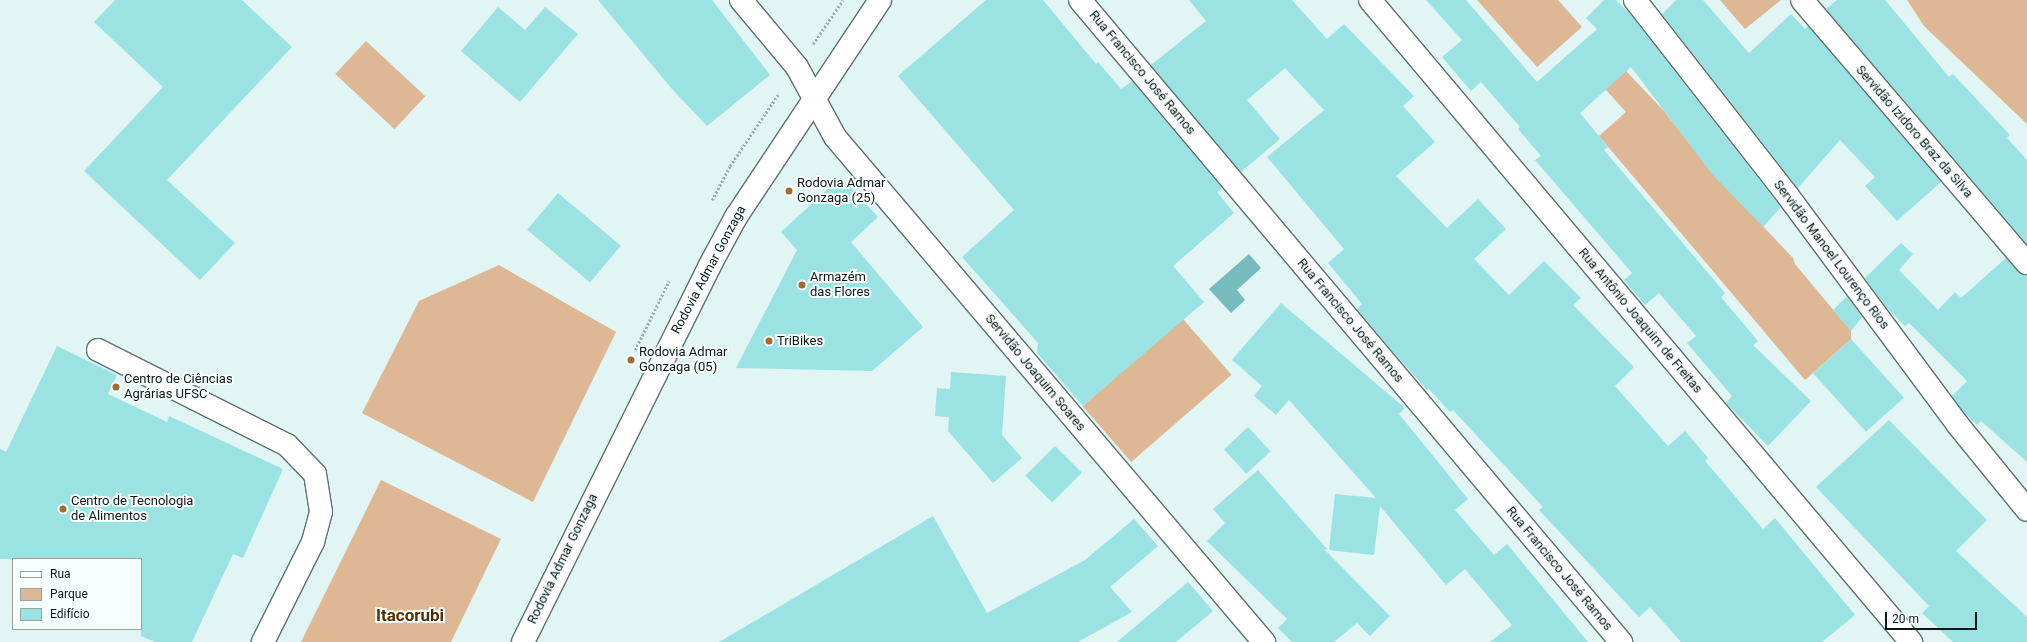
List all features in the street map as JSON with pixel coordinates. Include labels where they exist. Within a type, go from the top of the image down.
[{"type":"main road","name":"Servidão Joaquim Soares","points":[[741,0],[797,67],[812,99],[835,137],[1264,642]]},
{"type":"main road","name":"Rodovia Admar Gonzaga","points":[[523,642],[710,265],[736,217],[812,99],[880,0]]},
{"type":"main road","name":"Rua Francisco José Ramos","points":[[1080,0],[1621,642]]},
{"type":"main road","name":"Rua Antônio Joaquim de Freitas","points":[[1370,0],[1911,642]]},
{"type":"main road","name":"Servidão Manoel Lourenço Rios","points":[[1635,0],[1788,196],[1958,425],[2027,510]]},
{"type":"main road","name":"Servidão Izidoro Braz da Silva","points":[[1802,0],[2027,263]]},
{"type":"main road","points":[[98,350],[287,445],[315,474],[321,512],[313,542],[263,642]]},
{"type":"green space","points":[[1477,0],[1558,0],[1582,27],[1537,67]]},
{"type":"green space","points":[[1720,0],[1781,0],[1745,29]]},
{"type":"green space","points":[[1907,0],[2027,0],[2027,124],[1924,26]]},
{"type":"green space","points":[[1591,34],[1664,111],[1714,175],[1793,258],[1795,264],[1851,331],[1851,339],[1805,380],[1599,136],[1626,112],[1606,90]]},
{"type":"green space","points":[[366,41],[425,96],[395,129],[335,74]]},
{"type":"green space","points":[[499,265],[616,332],[533,502],[362,413],[419,301]]},
{"type":"green space","points":[[1183,319],[1232,375],[1131,462],[1083,406]]},
{"type":"green space","points":[[381,480],[501,539],[451,642],[301,642]]},
{"type":"water","points":[[1249,254],[1261,268],[1237,290],[1245,300],[1231,313],[1209,289]]},
{"type":"building","points":[[115,0],[242,0],[292,47],[167,180],[235,243],[200,280],[84,171],[163,87],[94,22]]},
{"type":"building","points":[[598,0],[712,0],[770,75],[707,126],[672,89]]},
{"type":"building","points":[[986,0],[1043,0],[1096,64],[1098,62],[1121,89],[1132,81],[1222,188],[1217,192],[1234,213],[1173,266],[1204,302],[1083,406],[1037,353],[1038,343],[962,257],[1014,210],[898,76]]},
{"type":"building","points":[[1189,0],[1292,0],[1327,39],[1344,24],[1414,96],[1403,106],[1435,142],[1396,176],[1447,228],[1478,199],[1506,229],[1474,259],[1509,295],[1544,261],[1581,298],[1573,305],[1634,367],[1615,386],[1668,446],[1685,431],[1708,458],[1705,461],[1763,529],[1775,518],[1855,615],[1822,642],[1681,642],[1650,607],[1639,617],[1539,510],[1543,507],[1453,410],[1450,412],[1428,388],[1427,390],[1390,348],[1357,309],[1362,304],[1328,263],[1344,249],[1267,157],[1324,110],[1285,68],[1247,100],[1280,139],[1241,172],[1151,65],[1206,21]]},
{"type":"building","points":[[1426,0],[1466,0],[1537,82],[1597,29],[1586,18],[1604,0],[1616,0],[1630,14],[1781,207],[1763,227],[1712,174],[1631,67],[1580,113],[1608,147],[1604,150],[1725,293],[1721,297],[1758,341],[1753,345],[1811,401],[1768,446],[1726,403],[1732,396],[1687,343],[1696,336],[1659,293],[1645,305],[1624,280],[1632,273],[1535,160],[1541,156],[1518,129],[1520,127],[1481,82],[1471,91],[1442,57],[1462,40]]},
{"type":"building","points":[[1676,0],[1703,0],[1749,53],[1791,14],[1805,29],[1808,26],[1941,182],[1897,221],[1865,186],[1875,177],[1840,140],[1798,188],[1662,14]]},
{"type":"building","points":[[1837,0],[1885,0],[1949,77],[1953,74],[2010,135],[2007,138],[2027,160],[2027,244],[1826,9]]},
{"type":"building","points":[[498,7],[525,30],[545,7],[578,34],[520,102],[461,51]]},
{"type":"building","points":[[841,177],[878,217],[851,242],[923,327],[872,371],[736,368],[797,250],[781,232]]},
{"type":"building","points":[[558,193],[621,246],[590,282],[527,230]]},
{"type":"building","points":[[1901,243],[1913,254],[1899,270],[1938,310],[1955,292],[1961,298],[2006,258],[2018,271],[2027,275],[2027,462],[1981,421],[1977,425],[1963,411],[1952,396],[1967,381],[1909,323],[1905,326],[1886,307],[1865,278]]},
{"type":"building","points":[[1847,296],[1862,317],[1851,331],[1833,310]]},
{"type":"building","points":[[1281,303],[1405,408],[1399,414],[1468,499],[1455,510],[1494,555],[1507,544],[1588,642],[1490,642],[1512,625],[1465,569],[1446,585],[1380,506],[1374,555],[1329,550],[1335,494],[1376,498],[1289,400],[1276,415],[1254,396],[1262,386],[1232,360]]},
{"type":"building","points":[[1851,339],[1904,398],[1866,432],[1813,373]]},
{"type":"building","points":[[57,346],[117,375],[108,394],[167,422],[169,416],[283,469],[243,558],[233,554],[192,642],[155,642],[141,636],[142,558],[0,559],[0,449],[6,452]]},
{"type":"building","points":[[951,372],[1006,376],[1002,435],[1022,458],[993,483],[948,431],[949,417],[935,416],[937,388],[950,389]]},
{"type":"building","points":[[1889,420],[1987,520],[1956,551],[2027,617],[2027,642],[1953,642],[1922,613],[1929,606],[1816,487]]},
{"type":"building","points":[[1248,427],[1271,451],[1246,474],[1224,450]]},
{"type":"building","points":[[1055,446],[1082,473],[1052,503],[1025,476]]},
{"type":"building","points":[[1258,470],[1328,550],[1324,549],[1390,616],[1370,636],[1357,623],[1334,642],[1292,642],[1278,628],[1287,619],[1207,541],[1225,523],[1213,509]]},
{"type":"building","points":[[933,516],[987,613],[1085,560],[1134,519],[1158,546],[1110,587],[1132,612],[1078,642],[719,642]]},
{"type":"building","points":[[1188,582],[1213,611],[1176,642],[1117,642]]},
{"type":"place","name":"Rodovia Admar Gonzaga (25)","points":[[789,191]]},
{"type":"place","name":"Armazém das Flores","points":[[802,285]]},
{"type":"place","name":"TriBikes","points":[[769,341]]},
{"type":"place","name":"Rodovia Admar Gonzaga (05)","points":[[631,360]]},
{"type":"place","name":"Centro de Ciências Agrárias UFSC","points":[[116,387]]},
{"type":"place","name":"Centro de Tecnologia de Alimentos","points":[[63,509]]},
{"type":"district","name":"Itacorubi","points":[[410,616]]}]
